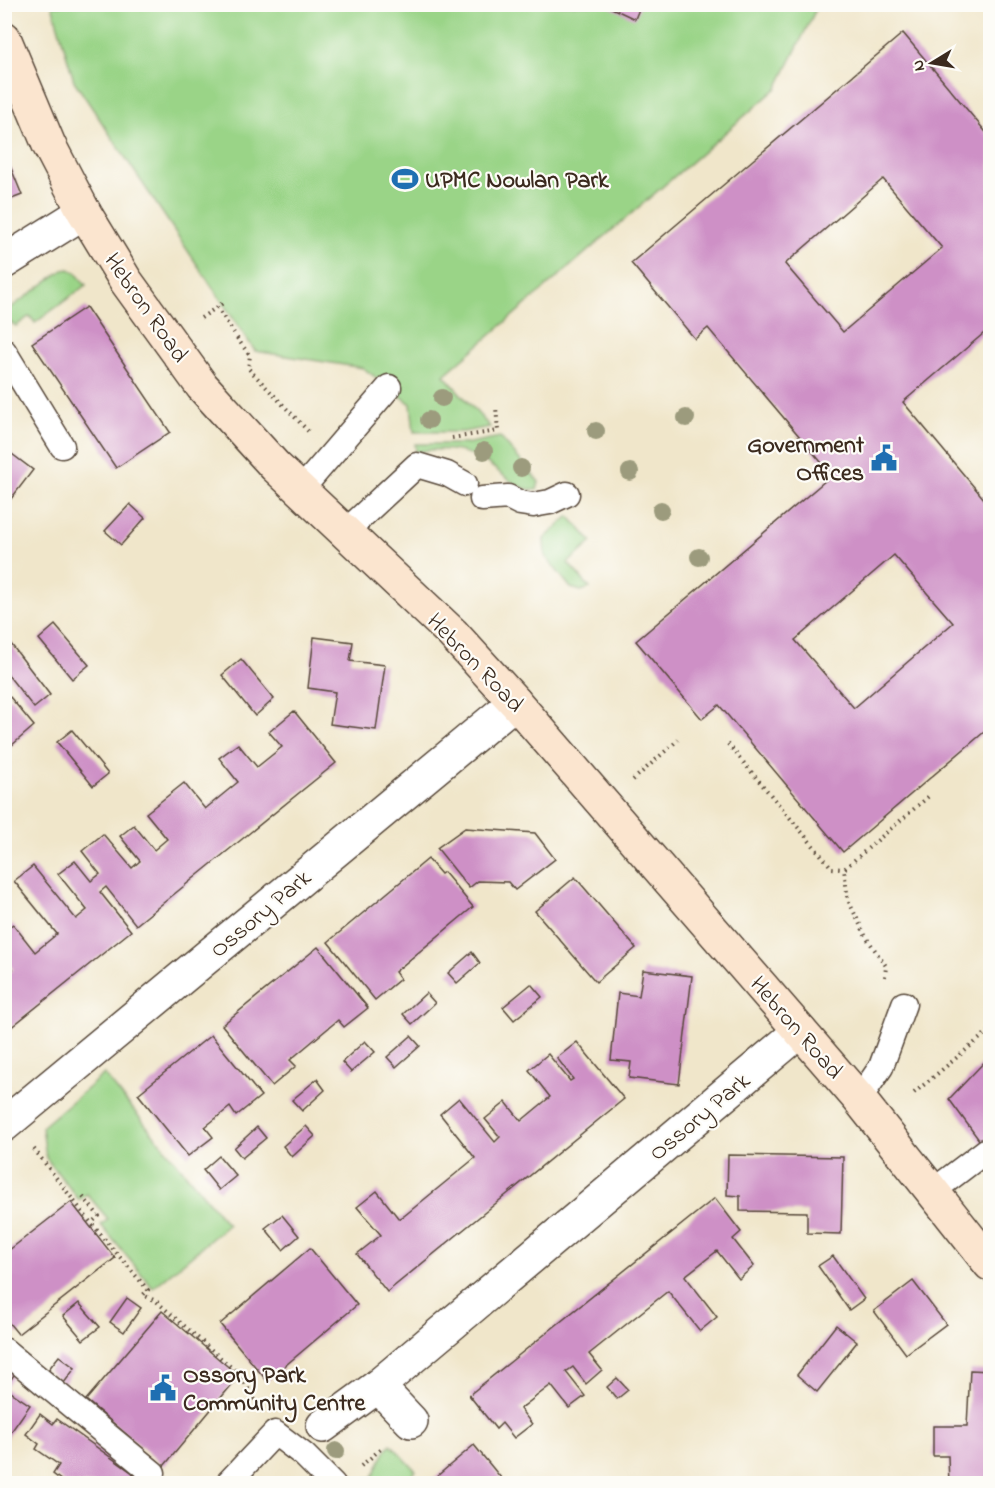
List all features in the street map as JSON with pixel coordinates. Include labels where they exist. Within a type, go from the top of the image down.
[{"type":"street","name":"Hebron Road","points":[[4,38],[49,145],[84,212],[126,281],[202,386],[300,491],[452,633],[516,702],[859,1099],[990,1264]]},
{"type":"street","points":[[4,262],[84,212]]},
{"type":"street","name":"Ossory Park","points":[[8,1122],[516,702]]},
{"type":"street","name":"Ossory Park","points":[[323,1426],[378,1386],[800,1031]]},
{"type":"street","points":[[378,1386],[411,1420]]},
{"type":"lane","points":[[4,351],[62,446]]},
{"type":"lane","points":[[300,491],[389,387]]},
{"type":"lane","points":[[344,533],[417,465],[447,474],[473,491],[508,497],[520,503],[534,505],[550,502],[567,494]]},
{"type":"lane","points":[[859,1099],[881,1066],[904,1004]]},
{"type":"lane","points":[[933,1191],[987,1150]]},
{"type":"lane","points":[[4,1350],[153,1473],[145,1484]]},
{"type":"lane","points":[[227,1484],[275,1433],[304,1455],[333,1484]]},
{"type":"path","points":[[217,307],[250,356],[248,368]]},
{"type":"path","points":[[443,438],[461,438],[498,431],[496,406]]},
{"type":"path","points":[[628,784],[678,740]]},
{"type":"path","points":[[728,744],[832,868],[844,869],[929,796]]},
{"type":"path","points":[[844,869],[848,900],[866,937],[886,966],[884,982]]},
{"type":"path","points":[[914,1093],[990,1029]]},
{"type":"path","points":[[8,1122],[148,1290],[143,1295],[156,1301],[240,1375],[275,1433]]},
{"type":"path","points":[[83,1197],[99,1216],[91,1223]]},
{"type":"green space","name":"UPMC Nowlan Park","points":[[52,5],[818,5],[777,88],[444,375],[490,427],[463,432],[414,432],[411,404],[363,368],[255,351],[74,81]]},
{"type":"green space","points":[[69,269],[76,273],[86,285],[35,323],[30,316],[16,326],[7,320],[5,312],[63,270]]},
{"type":"green space","points":[[500,437],[539,482],[537,490],[515,484],[481,459],[465,453],[441,450],[416,452],[415,444],[465,444]]},
{"type":"green space","points":[[569,516],[592,542],[568,563],[590,588],[581,591],[571,588],[545,556],[544,539]]},
{"type":"green space","points":[[104,1074],[228,1225],[153,1288],[101,1225],[108,1219],[87,1194],[79,1200],[46,1158],[42,1127]]},
{"type":"green space","points":[[391,1444],[416,1471],[402,1483],[360,1482],[363,1479],[372,1478]]},
{"type":"building","points":[[603,4],[641,4],[635,19]]},
{"type":"building","name":"Government Offices","points":[[903,33],[990,137],[990,328],[903,402],[990,506],[990,727],[843,852],[719,705],[702,719],[636,641],[832,475],[708,328],[695,339],[631,263]],"holes":[[[883,179],[942,248],[843,332],[785,264]],[[894,555],[953,623],[854,708],[795,640]]]},
{"type":"building","points":[[4,151],[22,195],[4,202]]},
{"type":"building","points":[[86,307],[170,432],[116,468],[32,343]]},
{"type":"building","points":[[4,448],[33,470],[4,508]]},
{"type":"building","points":[[130,504],[145,518],[121,545],[105,531]]},
{"type":"building","points":[[55,625],[89,665],[72,679],[39,639]]},
{"type":"building","points":[[4,635],[50,695],[34,708],[4,670]]},
{"type":"building","points":[[314,637],[353,642],[350,661],[385,665],[376,730],[330,724],[335,692],[308,688]]},
{"type":"building","points":[[241,659],[274,699],[255,716],[222,675]]},
{"type":"building","points":[[10,697],[34,726],[11,746],[4,739],[4,702]]},
{"type":"building","points":[[294,711],[336,763],[136,925],[106,887],[100,892],[131,931],[4,1033],[4,965],[10,972],[13,969],[4,958],[4,931],[13,924],[35,952],[57,934],[14,881],[33,866],[76,919],[87,910],[58,874],[75,861],[91,881],[100,874],[82,851],[103,834],[132,868],[140,861],[120,836],[134,825],[154,850],[167,839],[146,813],[184,783],[205,809],[238,782],[219,758],[238,744],[257,767],[282,747],[269,732]]},
{"type":"building","points":[[72,730],[108,774],[93,786],[57,742]]},
{"type":"building","points":[[465,828],[535,833],[555,859],[515,890],[508,882],[478,881],[469,888],[437,848]]},
{"type":"building","points":[[428,859],[441,874],[444,872],[473,907],[395,972],[400,979],[375,1000],[328,942]]},
{"type":"building","points":[[575,877],[636,948],[596,982],[535,911]]},
{"type":"building","points":[[318,947],[368,1008],[344,1027],[338,1020],[290,1060],[296,1066],[272,1086],[222,1025]]},
{"type":"building","points":[[472,952],[480,963],[457,983],[448,973]]},
{"type":"building","points":[[643,970],[692,976],[679,1084],[629,1078],[631,1062],[611,1060],[618,993],[639,996]]},
{"type":"building","points":[[531,984],[542,997],[514,1020],[503,1007]]},
{"type":"building","points":[[426,993],[435,1003],[412,1024],[403,1014]]},
{"type":"building","points":[[211,1035],[261,1096],[236,1116],[230,1107],[205,1127],[213,1137],[188,1156],[138,1094]]},
{"type":"building","points":[[411,1036],[420,1046],[396,1067],[387,1057]]},
{"type":"building","points":[[365,1041],[375,1052],[351,1072],[342,1062]]},
{"type":"building","points":[[577,1042],[624,1099],[387,1292],[357,1254],[381,1235],[357,1207],[377,1191],[399,1219],[404,1216],[475,1158],[440,1114],[459,1098],[495,1142],[500,1137],[485,1119],[506,1102],[521,1121],[550,1097],[529,1070],[548,1054],[570,1081],[573,1079],[557,1058]]},
{"type":"building","points":[[990,1056],[990,1155],[949,1099]]},
{"type":"building","points":[[317,1079],[325,1090],[302,1111],[292,1100]]},
{"type":"building","points":[[306,1126],[315,1136],[292,1157],[283,1146]]},
{"type":"building","points":[[257,1127],[266,1138],[242,1158],[234,1148]]},
{"type":"building","points":[[728,1155],[843,1157],[841,1234],[807,1233],[807,1212],[740,1211],[740,1196],[727,1195]]},
{"type":"building","points":[[219,1156],[236,1176],[219,1190],[203,1170]]},
{"type":"building","points":[[715,1198],[741,1232],[733,1239],[754,1266],[739,1279],[717,1251],[685,1276],[717,1317],[700,1331],[668,1291],[589,1354],[602,1370],[586,1384],[573,1367],[566,1372],[585,1396],[569,1408],[551,1385],[520,1409],[532,1424],[514,1438],[502,1423],[496,1429],[469,1395]]},
{"type":"building","points":[[71,1202],[115,1258],[18,1334],[4,1317],[4,1254]]},
{"type":"building","points":[[282,1215],[299,1236],[283,1250],[265,1228]]},
{"type":"building","points":[[310,1248],[357,1305],[267,1381],[220,1324]]},
{"type":"building","points":[[833,1256],[864,1299],[849,1310],[818,1266]]},
{"type":"building","points":[[913,1281],[946,1324],[906,1354],[874,1311]]},
{"type":"building","points":[[127,1298],[141,1308],[124,1332],[110,1322]]},
{"type":"building","points":[[79,1303],[100,1327],[83,1340],[63,1316]]},
{"type":"building","name":"Ossory Park Community Centre","points":[[162,1311],[239,1376],[164,1466],[86,1400]]},
{"type":"building","points":[[836,1325],[857,1342],[817,1392],[797,1375]]},
{"type":"building","points":[[59,1356],[75,1368],[64,1383],[48,1370]]},
{"type":"building","points":[[4,1363],[16,1372],[5,1388],[30,1405],[4,1442]]},
{"type":"building","points":[[970,1370],[990,1371],[990,1484],[949,1484],[948,1456],[933,1456],[933,1426],[967,1426]]},
{"type":"building","points":[[617,1378],[628,1390],[617,1399],[607,1387]]},
{"type":"building","points":[[40,1414],[53,1424],[57,1419],[134,1474],[127,1484],[66,1484],[53,1474],[59,1465],[36,1449],[39,1444],[26,1434]]},
{"type":"building","points":[[474,1445],[506,1484],[428,1484],[450,1465]]},
{"type":"place","name":"UPMC Nowlan Park","points":[[405,179]]},
{"type":"place","name":"Government Offices","points":[[884,458]]},
{"type":"place","name":"Ossory Park Community Centre","points":[[163,1388]]}]
